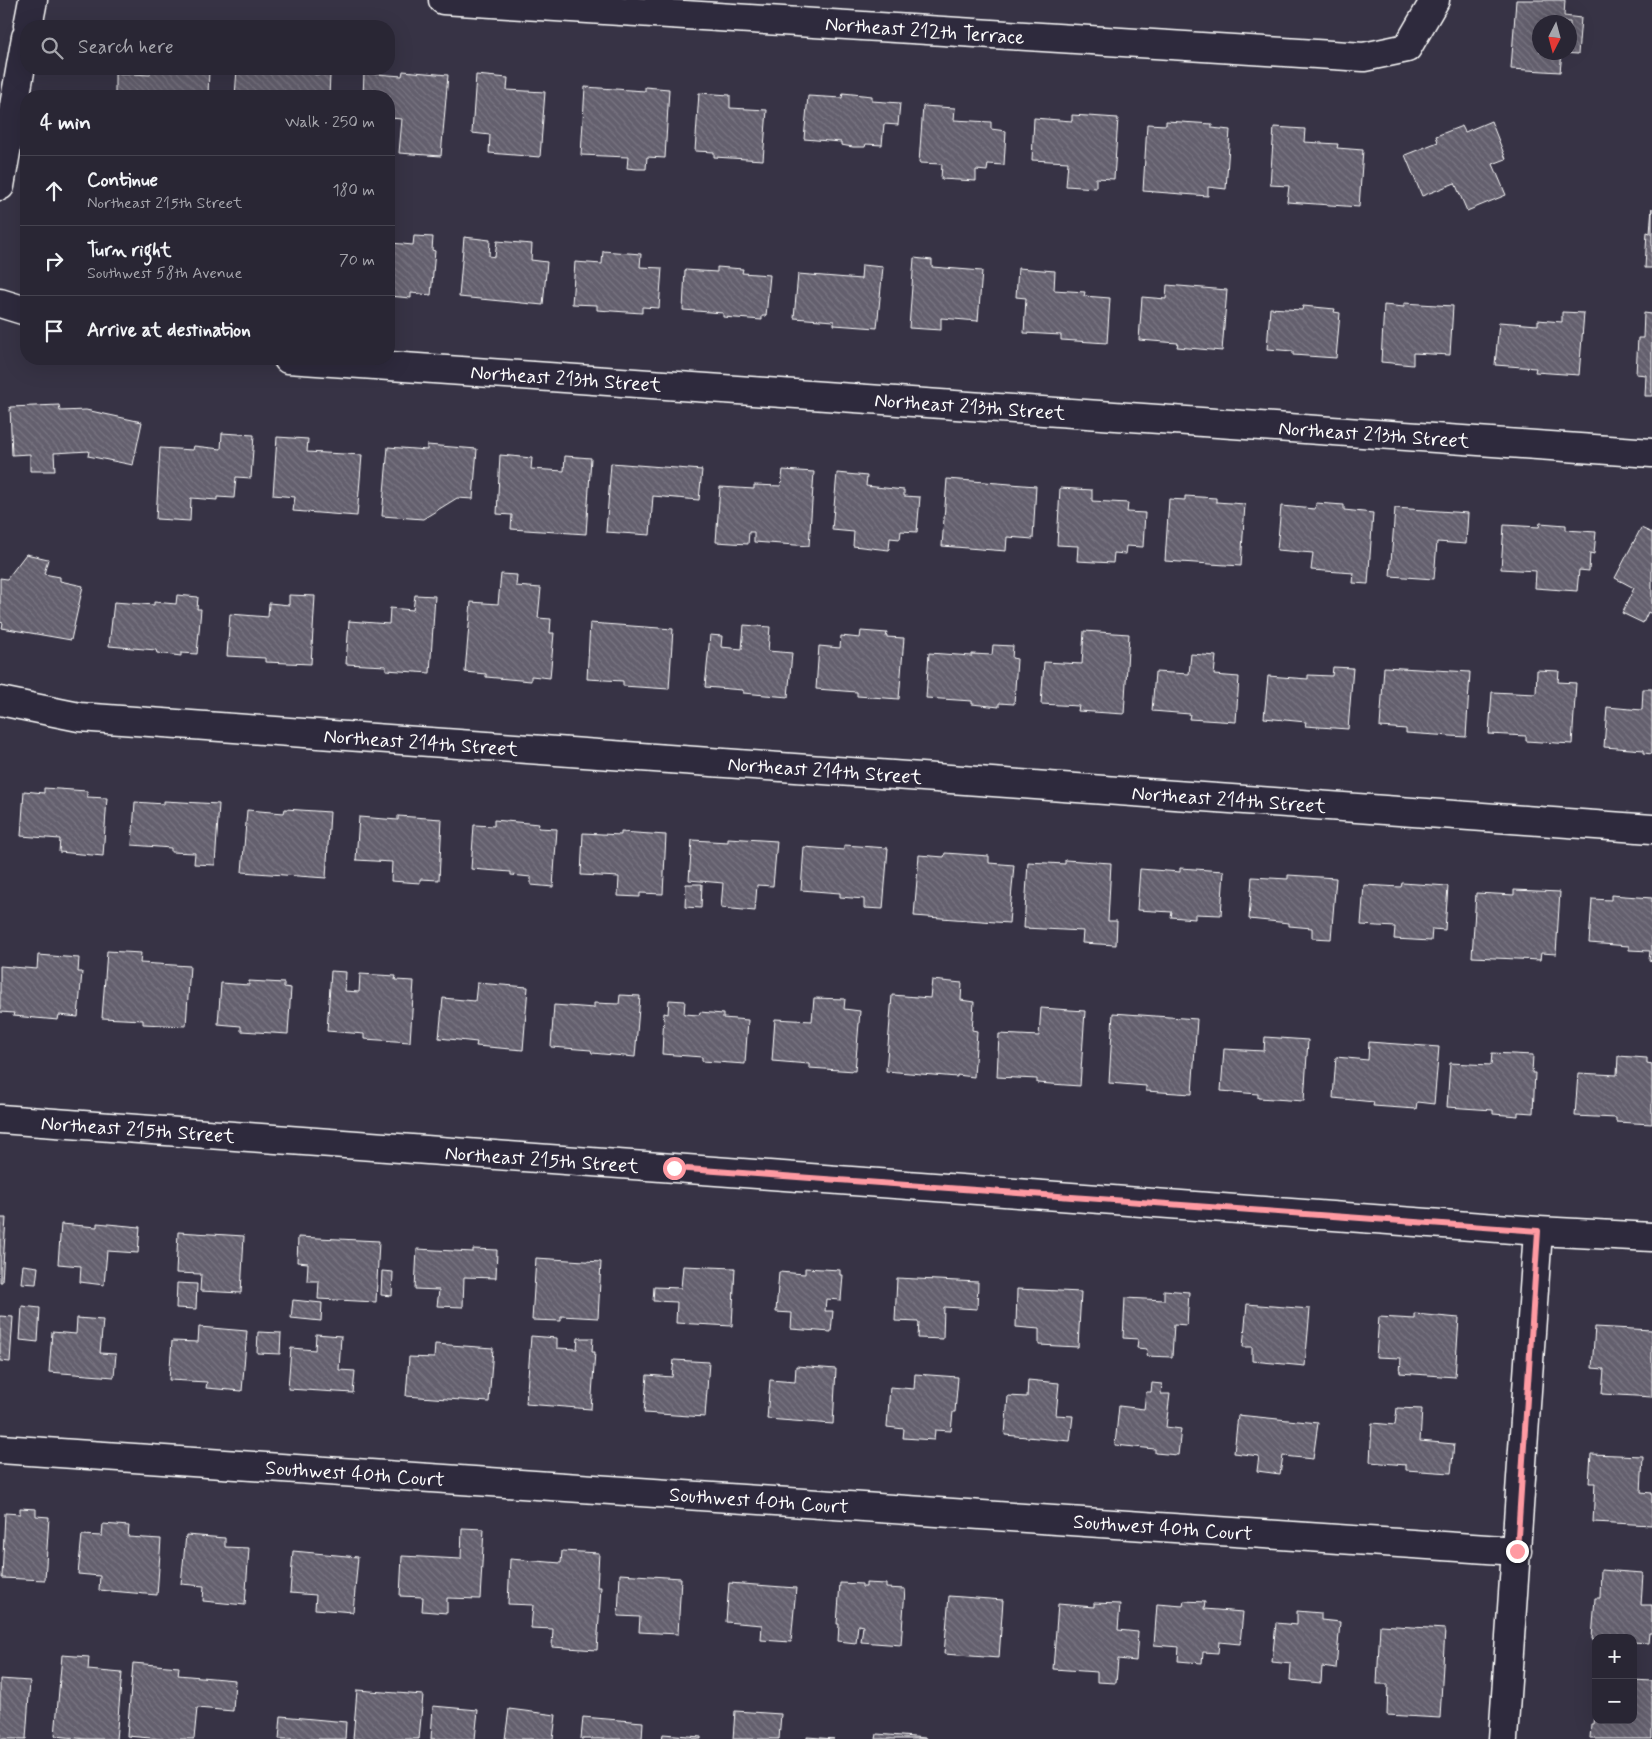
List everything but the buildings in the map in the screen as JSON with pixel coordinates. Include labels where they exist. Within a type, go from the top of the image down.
[{"type":"street","points":[[29,20],[33,0]]},
{"type":"street","name":"Northeast 212th Terrace","points":[[442,0],[1364,58],[1407,48],[1435,0]]},
{"type":"street","points":[[0,186],[20,71]]},
{"type":"street","points":[[0,303],[20,309]]},
{"type":"street","name":"Northeast 213th Street","points":[[375,365],[1652,453]]},
{"type":"street","name":"Northeast 214th Street","points":[[0,701],[79,717],[1652,829]]},
{"type":"street","name":"Northeast 215th Street","points":[[0,1119],[1538,1231],[1652,1236]]},
{"type":"street","points":[[1503,1739],[1538,1231]]},
{"type":"street","name":"Southwest 40th Court","points":[[0,1449],[1517,1551]]},
{"type":"route","points":[[674,1168],[1538,1231],[1517,1551]]}]
